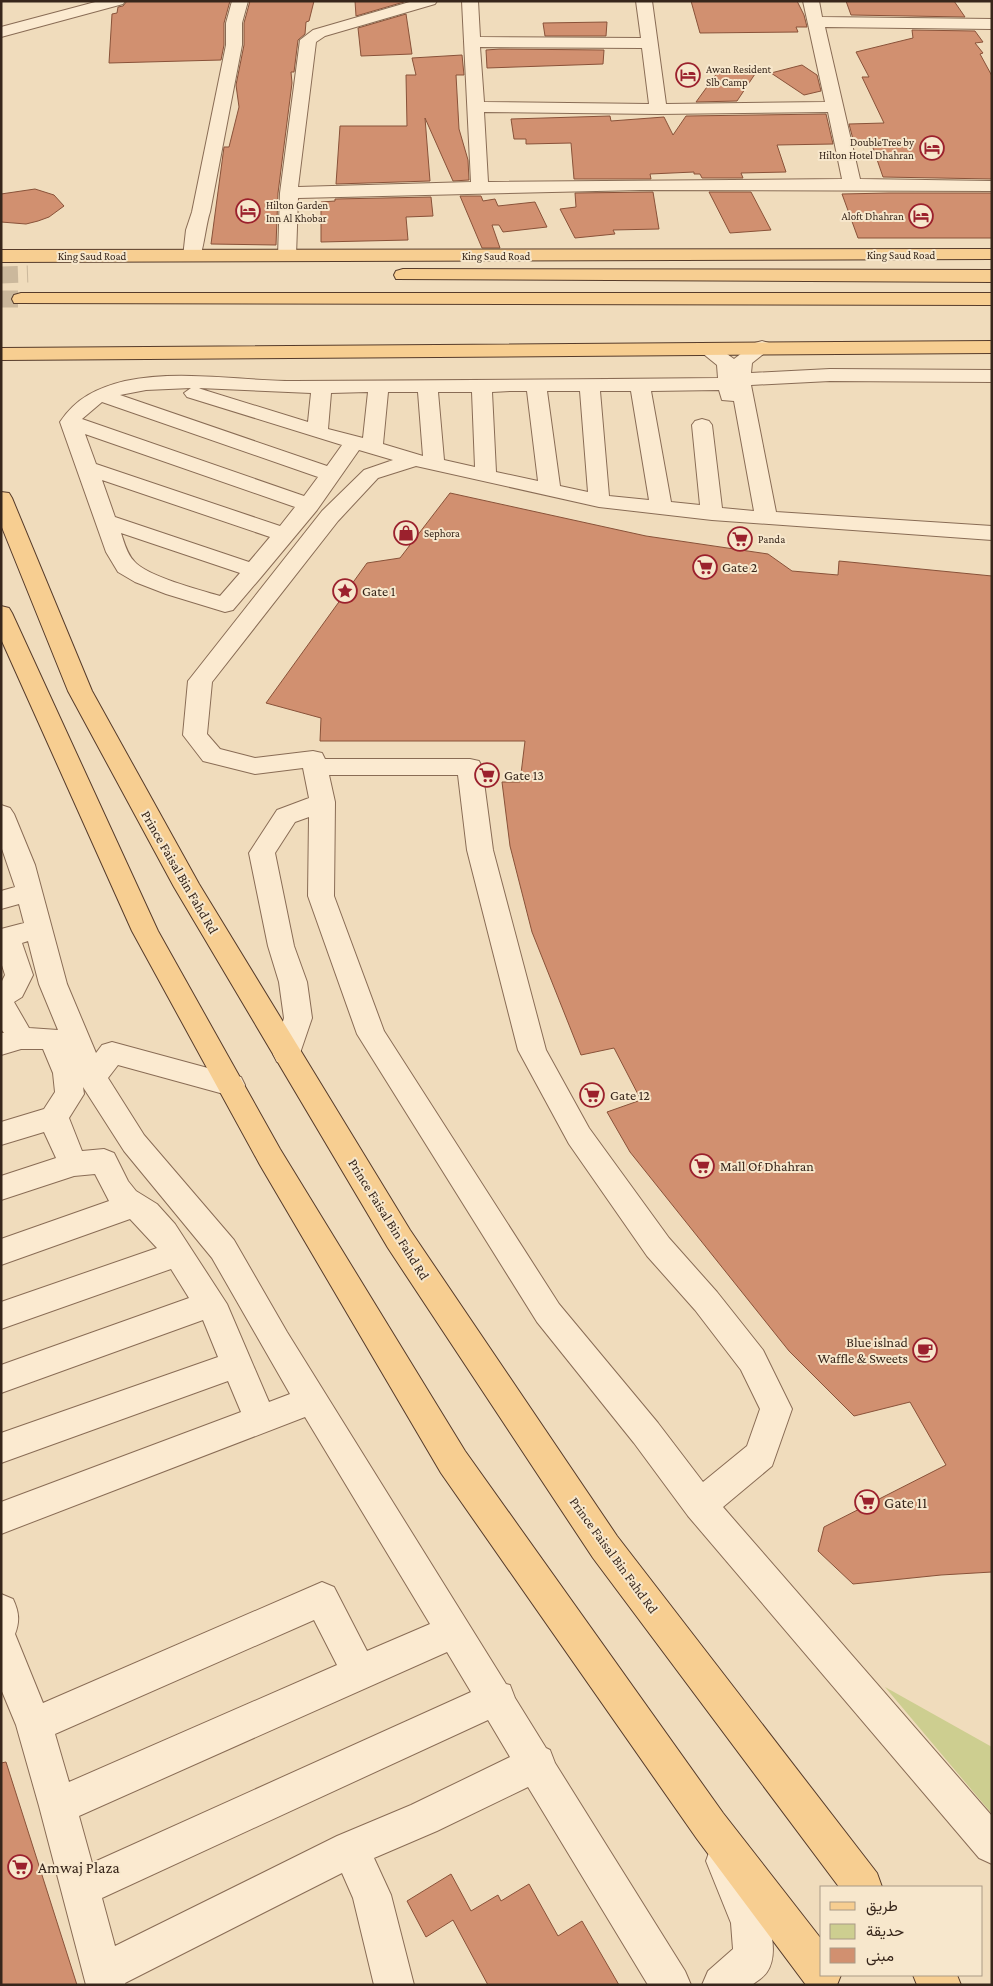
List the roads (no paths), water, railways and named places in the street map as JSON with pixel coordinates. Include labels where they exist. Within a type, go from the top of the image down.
[{"type":"main road","points":[[1,249],[107,256]]},
{"type":"main road","name":"King Saud Road","points":[[1,256],[107,256],[192,269],[287,256],[992,254]]},
{"type":"main road","points":[[1,265],[54,256]]},
{"type":"main road","name":"King Saud Road","points":[[386,275],[992,276]]},
{"type":"main road","points":[[21,299],[992,299]]},
{"type":"main road","points":[[1,342],[25,348],[89,352]]},
{"type":"main road","points":[[1,354],[762,347],[992,347]]},
{"type":"main road","points":[[1,364],[50,353]]},
{"type":"main road","name":"Prince Faisal Bin Fahd Rd","points":[[1,498],[80,692],[187,887],[399,1238],[605,1547],[862,1886]]},
{"type":"main road","points":[[1,613],[145,931],[270,1157],[453,1462],[710,1826],[820,1971]]},
{"type":"street","points":[[1,19],[64,1]]},
{"type":"street","points":[[1,32],[118,1]]},
{"type":"street","points":[[192,269],[195,230],[234,45],[234,23],[240,1]]},
{"type":"street","points":[[287,256],[289,193],[308,40],[319,33],[430,1]]},
{"type":"street","points":[[470,1],[480,186]]},
{"type":"street","points":[[644,1],[658,109]]},
{"type":"street","points":[[811,1],[852,184]]},
{"type":"street","points":[[816,22],[990,17]]},
{"type":"street","points":[[472,42],[650,43]]},
{"type":"street","points":[[476,108],[835,108]]},
{"type":"street","points":[[289,193],[480,186],[852,184],[992,186]]},
{"type":"street","points":[[734,382],[743,361],[762,347]]},
{"type":"street","points":[[706,348],[727,363],[734,382],[758,517]]},
{"type":"street","points":[[70,422],[81,406],[101,395],[126,387],[162,382],[275,387],[640,385],[734,382],[830,374],[992,376]]},
{"type":"street","points":[[162,382],[363,445],[486,477],[599,501],[712,514],[992,533]]},
{"type":"street","points":[[536,385],[550,490]]},
{"type":"street","points":[[589,385],[599,501]]},
{"type":"street","points":[[640,385],[661,508]]},
{"type":"street","points":[[225,605],[284,536],[332,475],[363,445],[379,386]]},
{"type":"street","points":[[424,461],[428,386]]},
{"type":"street","points":[[482,386],[486,477]]},
{"type":"street","points":[[270,417],[275,387]]},
{"type":"street","points":[[318,432],[321,387]]},
{"type":"street","points":[[101,395],[332,475]]},
{"type":"street","points":[[70,422],[117,552],[126,567],[174,589],[225,605],[255,609]]},
{"type":"street","points":[[70,422],[309,505]]},
{"type":"street","points":[[702,425],[712,514]]},
{"type":"street","points":[[424,461],[371,474],[330,516],[200,680],[195,734],[212,755],[255,766],[313,758],[322,802],[321,896],[371,1034],[548,1313],[646,1433],[700,1505],[992,1845]]},
{"type":"street","points":[[87,468],[284,536]]},
{"type":"street","points":[[107,521],[254,571]]},
{"type":"street","points":[[315,767],[470,766],[480,850],[532,1050],[579,1136],[658,1247],[706,1301],[752,1360],[776,1409],[760,1455],[700,1505]]},
{"type":"street","points":[[287,1054],[298,1018],[293,982],[282,946],[262,853],[286,816],[322,802]]},
{"type":"street","points":[[1,814],[15,896],[39,929],[53,984],[92,1077],[134,1143],[223,1249],[312,1400],[497,1698],[671,1985]]},
{"type":"street","points":[[1,997],[12,990],[20,975],[4,938],[39,929]]},
{"type":"street","points":[[1,1004],[11,1041],[53,1039],[67,1073],[70,1094],[54,1117],[1,1134]]},
{"type":"street","points":[[92,1077],[112,1053],[231,1085]]},
{"type":"street","points":[[54,1117],[62,1142],[74,1164]]},
{"type":"street","points":[[1,1188],[74,1164],[104,1161],[116,1188],[125,1200],[146,1213],[164,1233],[210,1304],[260,1420]]},
{"type":"street","points":[[1,1252],[133,1205]]},
{"type":"street","points":[[1,1316],[178,1254]]},
{"type":"street","points":[[1,1379],[210,1304]]},
{"type":"street","points":[[1,1448],[237,1364]]},
{"type":"street","points":[[1,1518],[312,1400]]},
{"type":"street","points":[[34,1725],[322,1599],[359,1672]]},
{"type":"street","points":[[1,1611],[1,1625]]},
{"type":"street","points":[[58,1806],[454,1631]]},
{"type":"street","points":[[1,1644],[34,1725],[58,1806],[104,1979],[350,1849],[424,1818],[536,1764]]},
{"type":"street","points":[[80,1888],[497,1698]]},
{"type":"street","points":[[710,1826],[751,1922],[753,1958],[722,1985]]},
{"type":"street","points":[[350,1849],[372,1895],[394,1985]]},
{"type":"tunnel","points":[[1,275],[28,274]]},
{"type":"tunnel","points":[[1,299],[21,299]]},
{"type":"place","name":"Awan Resident Slb Camp","points":[[688,75]]},
{"type":"place","name":"DoubleTree by Hilton Hotel Dhahran","points":[[932,148]]},
{"type":"place","name":"Hilton Garden Inn Al Khobar","points":[[248,211]]},
{"type":"place","name":"Aloft Dhahran","points":[[921,216]]},
{"type":"place","name":"Sephora","points":[[406,533]]},
{"type":"place","name":"Panda","points":[[740,539]]},
{"type":"place","name":"Gate 2","points":[[705,567]]},
{"type":"place","name":"Gate 1","points":[[345,591]]},
{"type":"place","name":"Gate 13","points":[[487,775]]},
{"type":"place","name":"Gate 12","points":[[592,1095]]},
{"type":"place","name":"Mall Of Dhahran","points":[[702,1166]]},
{"type":"place","name":"Blue islnad Waffle & Sweets","points":[[925,1350]]},
{"type":"place","name":"Gate 11","points":[[867,1502]]},
{"type":"place","name":"Amwaj Plaza","points":[[20,1867]]}]
